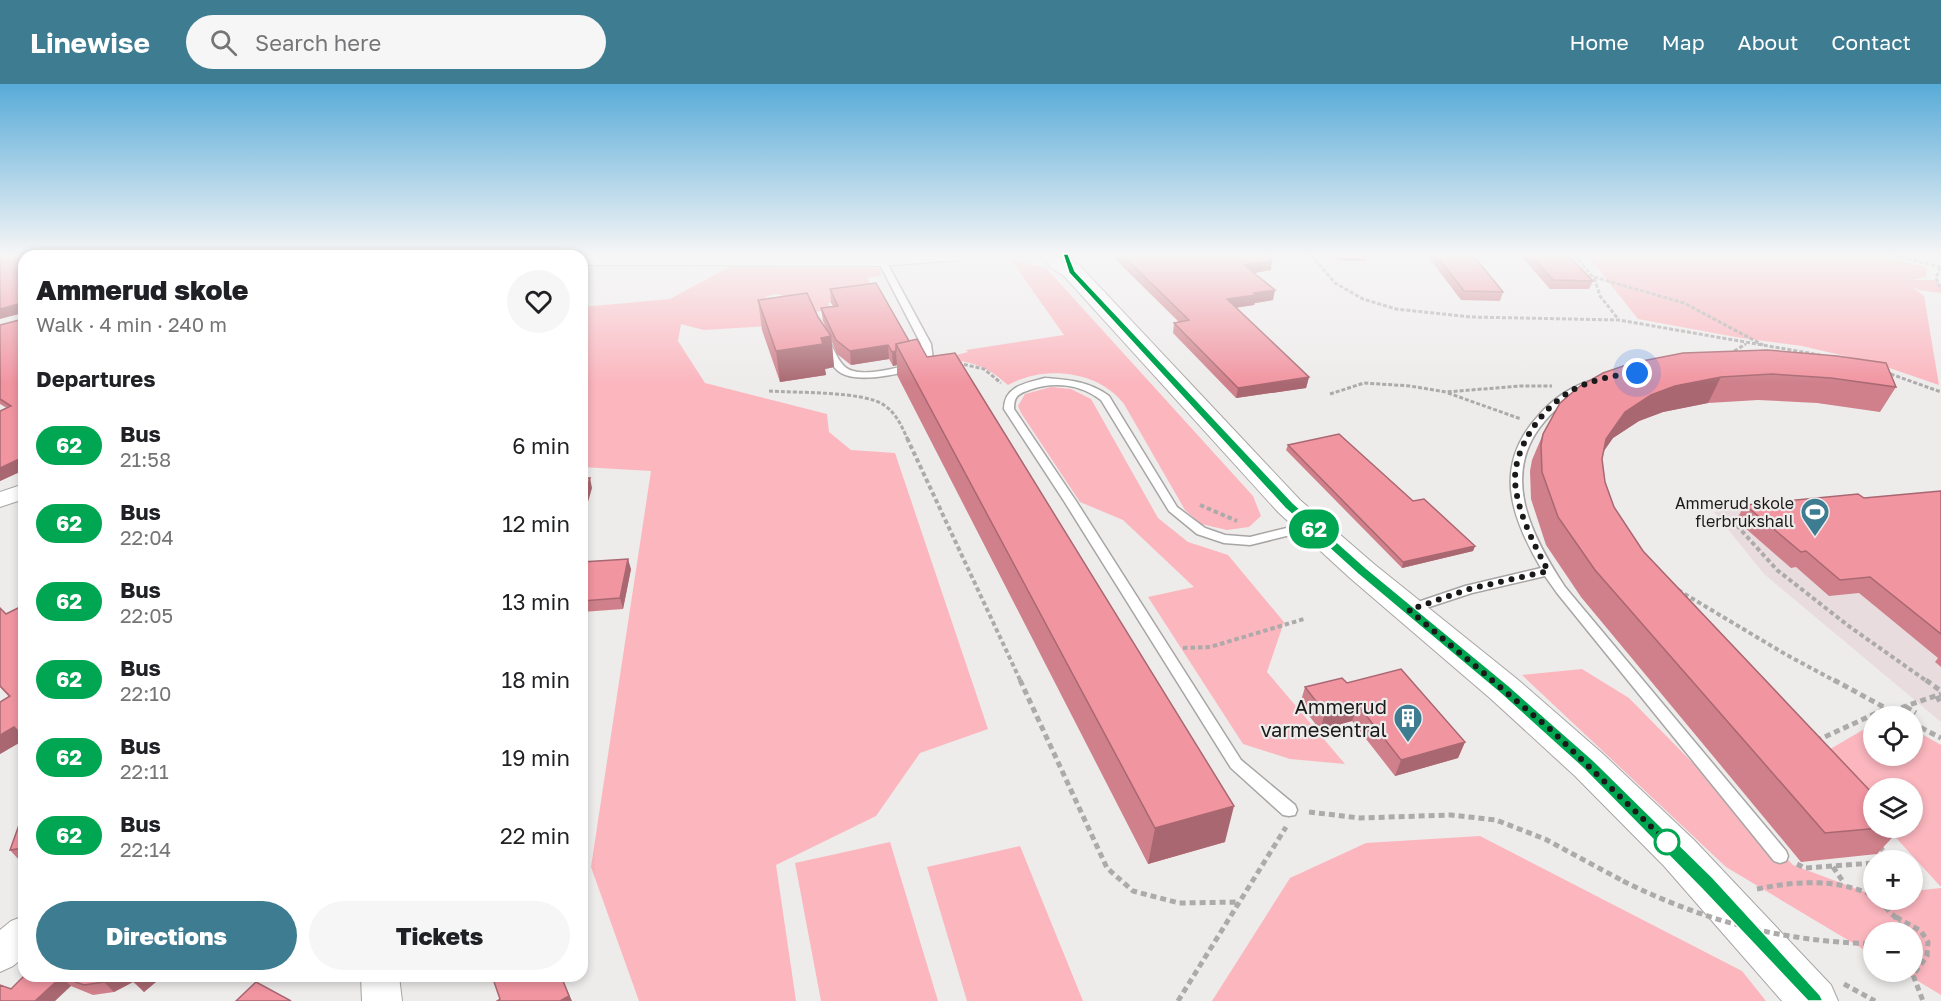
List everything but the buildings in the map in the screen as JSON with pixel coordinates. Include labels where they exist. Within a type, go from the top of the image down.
[{"type":"street","points":[[1097,298],[1241,456],[1311,526],[1544,723],[1598,773],[1708,884],[1814,1001]]},
{"type":"street","points":[[0,500],[18,493]]},
{"type":"street","points":[[0,954],[18,938]]},
{"type":"street","points":[[380,982],[382,1001]]},
{"type":"lane","points":[[822,334],[836,363],[846,372],[862,375],[898,369],[928,360],[926,344],[902,298]]},
{"type":"lane","points":[[1601,380],[1563,396],[1535,424],[1518,457],[1515,482],[1522,512],[1548,571],[1603,643],[1780,856]]},
{"type":"lane","points":[[1289,810],[1236,765],[1070,501],[1016,423],[1009,409],[1009,399],[1014,392],[1031,384],[1058,381],[1075,383],[1097,392],[1105,398],[1173,509],[1201,531],[1224,539],[1250,541],[1311,526]]},
{"type":"lane","points":[[1409,610],[1469,589],[1548,571]]},
{"type":"path","points":[[1362,298],[1418,314],[1590,317],[1619,320],[1826,357]]},
{"type":"path","points":[[1601,298],[1619,320]]},
{"type":"path","points":[[1665,298],[1684,303],[1766,346]]},
{"type":"path","points":[[1727,355],[1747,344]]},
{"type":"path","points":[[928,360],[964,363],[984,369],[1014,392]]},
{"type":"path","points":[[1877,370],[1941,392]]},
{"type":"path","points":[[1330,394],[1364,383],[1410,386],[1446,392],[1535,424]]},
{"type":"path","points":[[1446,392],[1540,384],[1573,390]]},
{"type":"path","points":[[769,391],[864,398],[884,405],[899,420],[1107,868],[1133,891],[1179,903],[1239,903]]},
{"type":"path","points":[[1162,491],[1182,497],[1242,524]]},
{"type":"path","points":[[1744,519],[1732,520],[1777,570],[1940,694],[1941,704]]},
{"type":"path","points":[[1673,586],[1785,654],[1882,706]]},
{"type":"path","points":[[1210,647],[1304,619]]},
{"type":"path","points":[[1909,706],[1940,694]]},
{"type":"path","points":[[1804,746],[1863,719]]},
{"type":"path","points":[[1923,729],[1941,738]]},
{"type":"path","points":[[1178,1001],[1288,824],[1289,810],[1375,819],[1450,815],[1494,819],[1545,839],[1679,909],[1744,930],[1810,941],[1863,943]]},
{"type":"path","points":[[1878,844],[1883,850]]},
{"type":"path","points":[[1780,856],[1804,868],[1863,864]]},
{"type":"path","points":[[1833,867],[1845,884]]},
{"type":"path","points":[[1753,890],[1805,883],[1845,884],[1863,891]]},
{"type":"path","points":[[1889,910],[1899,922]]},
{"type":"path","points":[[1896,917],[1909,922],[1927,937],[1929,948],[1926,957],[1913,975],[1923,1001]]},
{"type":"shaded area","points":[[765,298],[762,300],[801,324],[704,330],[681,324],[678,341],[705,383],[827,414],[829,432],[851,450],[895,453],[988,729],[920,753],[876,816],[776,865],[796,1001],[639,1001],[591,867],[651,471],[588,467],[588,306],[670,299]]},
{"type":"shaded area","points":[[788,298],[864,298],[828,303],[831,310],[803,313]]},
{"type":"shaded area","points":[[1038,298],[1073,298],[1253,496],[1261,516],[1249,527],[1227,530],[1201,524],[1185,510],[1124,404],[1100,384],[1070,374],[1054,373],[1022,379],[1008,385],[977,365],[941,359],[968,352],[966,350],[1064,335]]},
{"type":"shaded area","points":[[1621,298],[1924,298],[1939,385],[1875,363],[1802,346],[1741,338],[1638,319]]},
{"type":"shaded area","points":[[1051,387],[1071,389],[1091,399],[1158,518],[1188,542],[1228,555],[1284,622],[1267,672],[1345,764],[1290,759],[1243,744],[1148,597],[1194,587],[1123,520],[1080,502],[1021,413],[1018,406],[1025,394]]},
{"type":"shaded area","points":[[1941,490],[1941,722],[1764,574],[1714,512]]},
{"type":"shaded area","points":[[1582,669],[1629,698],[1793,865],[1863,891],[1863,910],[1923,910],[1923,890],[1941,888],[1941,995],[1920,982],[1923,982],[1923,922],[1863,922],[1863,949],[1726,867],[1522,675]]},
{"type":"shaded area","points":[[1863,730],[1863,766],[1923,766],[1923,735],[1941,745],[1941,887],[1923,867],[1923,850],[1907,850],[1896,838],[1923,838],[1923,778],[1863,778],[1863,802],[1820,755]]},
{"type":"shaded area","points":[[1480,836],[1742,971],[1766,1001],[1212,1001],[1290,878],[1366,843]]},
{"type":"shaded area","points":[[890,842],[938,1001],[821,1001],[795,863]]},
{"type":"shaded area","points":[[1020,846],[1083,1001],[967,1001],[927,867]]},
{"type":"bus line","name":"62","points":[[1096,298],[1228,443],[1289,506],[1362,571],[1504,689],[1589,765],[1708,884],[1814,1001]]},
{"type":"place","name":"Ammerud skole flerbrukshall","points":[[1815,538]]},
{"type":"place","name":"Ammerud varmesentral","points":[[1408,744]]},
{"type":"route","points":[[1637,373],[1623,374],[1590,383],[1563,396],[1535,424],[1518,457],[1515,482],[1522,512],[1548,571],[1469,589],[1409,610],[1551,730],[1667,842]]}]
